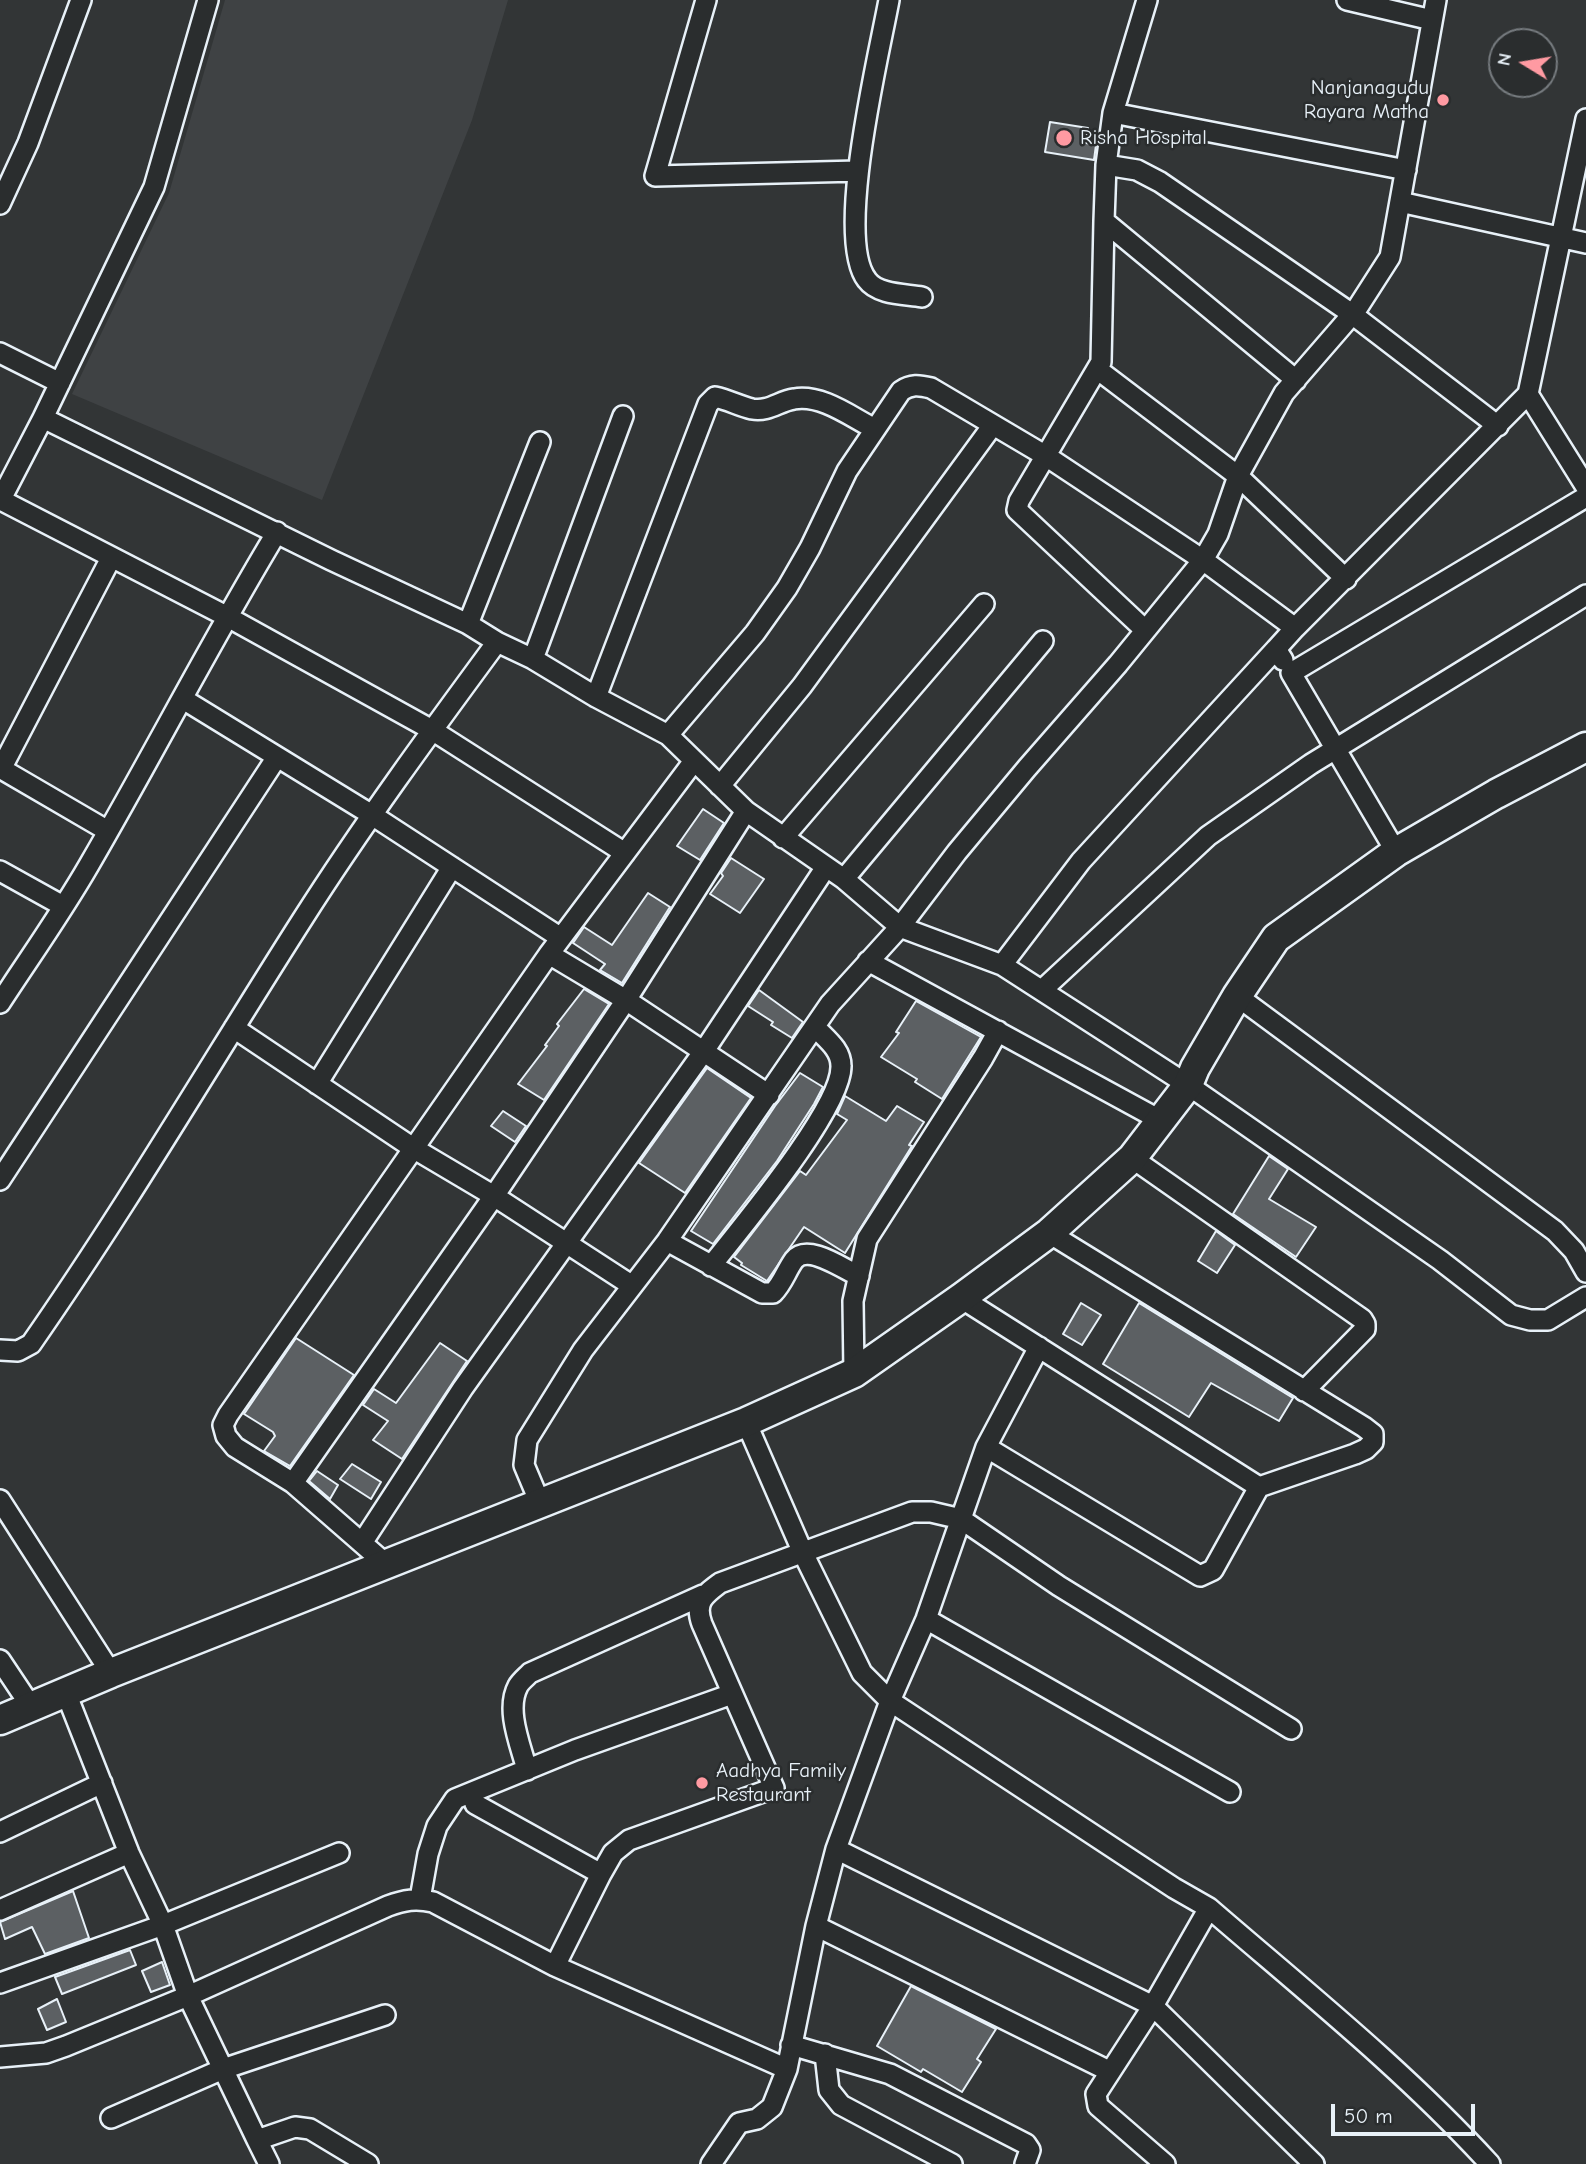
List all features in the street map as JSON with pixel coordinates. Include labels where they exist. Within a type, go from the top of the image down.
[{"type":"main road","points":[[0,1720],[111,1673],[746,1422],[854,1373],[1049,1233],[1132,1158],[1188,1085],[1237,996],[1276,938],[1396,852],[1496,794],[1586,747]]},
{"type":"street","points":[[1,199],[28,143],[82,0]]},
{"type":"street","points":[[208,0],[154,187],[0,501],[226,616],[432,730],[625,853]]},
{"type":"street","points":[[706,0],[655,176],[858,171]]},
{"type":"street","points":[[889,0],[858,171],[853,221],[858,260],[867,281],[884,291],[922,297]]},
{"type":"street","points":[[1145,630],[1017,510],[1019,501],[1097,369],[1102,354],[1104,221],[1113,113],[1147,0]]},
{"type":"street","points":[[1347,0],[1432,20]]},
{"type":"street","points":[[540,1503],[524,1465],[527,1440],[583,1350],[667,1241],[830,1004],[900,927],[966,842],[1203,560],[1218,534],[1238,476],[1284,393],[1352,314],[1390,257],[1436,0]]},
{"type":"street","points":[[1113,113],[1406,170]]},
{"type":"street","points":[[1002,965],[1081,861],[1295,628],[1528,394],[1586,119]]},
{"type":"street","points":[[1107,165],[1137,170],[1154,178],[1352,314],[1498,426]]},
{"type":"street","points":[[1400,202],[1586,243]]},
{"type":"street","points":[[1104,221],[1296,380]]},
{"type":"street","points":[[0,353],[60,383]]},
{"type":"street","points":[[1097,369],[1238,476],[1346,579]]},
{"type":"street","points":[[668,735],[755,633],[787,587],[830,509],[847,471],[901,391],[908,386],[931,388],[1046,456],[1203,560],[1295,628]]},
{"type":"street","points":[[1528,394],[1586,487]]},
{"type":"street","points":[[596,697],[708,404],[715,397],[752,409],[770,409],[790,399],[805,397],[820,400],[875,429]]},
{"type":"street","points":[[533,659],[623,416]]},
{"type":"street","points":[[43,418],[331,560],[468,624],[668,735],[746,811],[844,879],[900,927],[1002,965],[1188,1085],[1440,1260],[1511,1315],[1530,1320],[1548,1320],[1586,1297]]},
{"type":"street","points":[[720,786],[802,687],[993,425]]},
{"type":"street","points":[[468,624],[540,442]]},
{"type":"street","points":[[1291,673],[1586,497]]},
{"type":"street","points":[[0,1003],[108,831],[183,699],[226,616],[277,532]]},
{"type":"street","points":[[108,831],[1,769],[110,558]]},
{"type":"street","points":[[1041,990],[1208,836],[1336,749],[1586,595]]},
{"type":"street","points":[[783,838],[984,604]]},
{"type":"street","points":[[844,879],[1043,641]]},
{"type":"street","points":[[0,1350],[18,1351],[31,1344],[303,918],[372,815],[497,642]]},
{"type":"street","points":[[1276,649],[1396,852]]},
{"type":"street","points":[[183,699],[452,867],[626,1000],[769,1095]]},
{"type":"street","points":[[0,1180],[277,757]]},
{"type":"street","points":[[387,1565],[293,1483],[235,1447],[226,1436],[223,1425],[555,946],[694,761]]},
{"type":"street","points":[[293,1483],[494,1196],[626,1000],[746,811]]},
{"type":"street","points":[[317,1084],[452,867]]},
{"type":"street","points":[[362,1542],[463,1388],[704,1051],[826,867]]},
{"type":"street","points":[[0,871],[63,906]]},
{"type":"street","points":[[868,961],[1160,1120]]},
{"type":"street","points":[[0,966],[18,976]]},
{"type":"street","points":[[1237,996],[1555,1231],[1574,1251],[1586,1272]]},
{"type":"street","points":[[711,1266],[790,1164],[833,1095],[841,1067],[839,1051],[815,1027]]},
{"type":"street","points":[[234,1028],[413,1148],[494,1196],[631,1285]]},
{"type":"street","points":[[854,1373],[853,1301],[867,1239],[998,1031]]},
{"type":"street","points":[[1132,1158],[1366,1324],[1365,1329],[1304,1391]]},
{"type":"street","points":[[986,1447],[1200,1576],[1213,1570],[1259,1487],[1355,1454],[1373,1442],[1373,1434],[1364,1427],[1049,1233]]},
{"type":"street","points":[[667,1241],[762,1293],[773,1293],[796,1258],[804,1253],[814,1254],[859,1276]]},
{"type":"street","points":[[961,1298],[1259,1487]]},
{"type":"street","points":[[711,2164],[739,2123],[757,2119],[772,2107],[786,2069],[816,1926],[836,1849],[890,1701],[926,1619],[986,1447],[1039,1348]]},
{"type":"street","points":[[746,1422],[803,1553],[862,1673],[890,1701],[1174,1888],[1209,1908],[1343,2024],[1449,2122],[1490,2164]]},
{"type":"street","points":[[0,1500],[111,1673]]},
{"type":"street","points":[[527,1770],[514,1718],[514,1702],[518,1686],[530,1673],[703,1595],[720,1583],[912,1512],[931,1512],[961,1520],[1059,1586],[1291,1729]]},
{"type":"street","points":[[555,1966],[613,1853],[629,1840],[774,1788],[698,1613],[703,1595]]},
{"type":"street","points":[[926,1619],[1230,1793]]},
{"type":"street","points":[[0,1660],[32,1708]]},
{"type":"street","points":[[66,1693],[129,1853],[163,1925],[188,1996],[269,2164]]},
{"type":"street","points":[[420,1899],[428,1854],[437,1826],[455,1799],[575,1750],[733,1694]]},
{"type":"street","points":[[0,1832],[102,1783]]},
{"type":"street","points":[[475,1804],[601,1874]]},
{"type":"street","points":[[836,1849],[1153,2006],[1314,2164]]},
{"type":"street","points":[[0,1910],[129,1853]]},
{"type":"street","points":[[0,1983],[163,1925],[339,1853]]},
{"type":"street","points":[[0,2057],[46,2053],[188,1996],[388,1906],[405,1900],[420,1899],[433,1902],[555,1966],[786,2069]]},
{"type":"street","points":[[1165,2164],[1098,2106],[1096,2094],[1153,2006],[1209,1908]]},
{"type":"street","points":[[816,1926],[1110,2071]]},
{"type":"street","points":[[111,2118],[223,2069],[385,2015]]},
{"type":"street","points":[[791,2045],[890,2074],[1026,2144],[1030,2150],[1025,2164]]},
{"type":"street","points":[[825,2054],[829,2090],[841,2105],[949,2163]]},
{"type":"street","points":[[257,2140],[295,2127],[310,2129],[368,2164]]},
{"type":"shaded area","points":[[225,0],[508,0],[472,120],[322,500],[72,394],[169,193]]},
{"type":"building","points":[[1050,122],[1088,128],[1086,143],[1096,145],[1094,160],[1045,152]]},
{"type":"building","points":[[703,809],[724,823],[700,860],[677,846]]},
{"type":"building","points":[[731,858],[764,879],[740,913],[710,894],[723,876],[721,873]]},
{"type":"building","points":[[648,893],[670,907],[622,983],[600,970],[605,964],[573,943],[584,927],[612,945]]},
{"type":"building","points":[[584,989],[609,1004],[544,1100],[518,1084],[547,1046],[545,1045],[559,1026],[557,1024]]},
{"type":"building","points":[[759,990],[803,1022],[792,1038],[748,1006]]},
{"type":"building","points":[[916,1001],[981,1037],[942,1099],[915,1082],[917,1079],[881,1057],[899,1033],[896,1032]]},
{"type":"building","points":[[707,1068],[751,1098],[685,1193],[639,1163]]},
{"type":"building","points":[[800,1073],[823,1087],[777,1161],[713,1244],[691,1231],[775,1106]]},
{"type":"building","points":[[845,1096],[886,1121],[897,1106],[924,1122],[909,1145],[912,1146],[845,1253],[804,1227],[767,1281],[741,1265],[734,1257],[800,1171],[806,1175],[847,1120],[837,1114]]},
{"type":"building","points":[[503,1111],[526,1126],[515,1142],[491,1126]]},
{"type":"building","points":[[1269,1156],[1288,1169],[1269,1199],[1316,1227],[1296,1257],[1233,1214]]},
{"type":"building","points":[[1216,1231],[1235,1245],[1217,1273],[1198,1261]]},
{"type":"building","points":[[1081,1303],[1101,1315],[1082,1345],[1063,1334]]},
{"type":"building","points":[[1139,1303],[1293,1398],[1279,1421],[1211,1383],[1189,1417],[1103,1364]]},
{"type":"building","points":[[296,1338],[354,1375],[290,1466],[264,1451],[275,1436],[273,1432],[244,1414]]},
{"type":"building","points":[[440,1343],[467,1361],[402,1459],[373,1440],[388,1421],[363,1405],[374,1389],[396,1403]]},
{"type":"building","points":[[352,1464],[381,1482],[371,1499],[340,1479]]},
{"type":"building","points":[[317,1471],[338,1485],[330,1499],[309,1481]]},
{"type":"building","points":[[73,1891],[89,1938],[45,1954],[32,1927],[5,1939],[0,1922]]},
{"type":"building","points":[[130,1950],[136,1965],[62,1994],[55,1977]]},
{"type":"building","points":[[162,1962],[170,1985],[151,1992],[142,1971]]},
{"type":"building","points":[[911,1986],[996,2029],[977,2059],[981,2062],[962,2092],[877,2046]]},
{"type":"building","points":[[57,1999],[66,2022],[47,2030],[38,2009]]},
{"type":"place","name":"Nanjanagudu Rayara Matha","points":[[1443,100]]},
{"type":"place","name":"Risha Hospital","points":[[1064,138]]},
{"type":"place","name":"Aadhya Family Restaurant","points":[[702,1783]]}]
